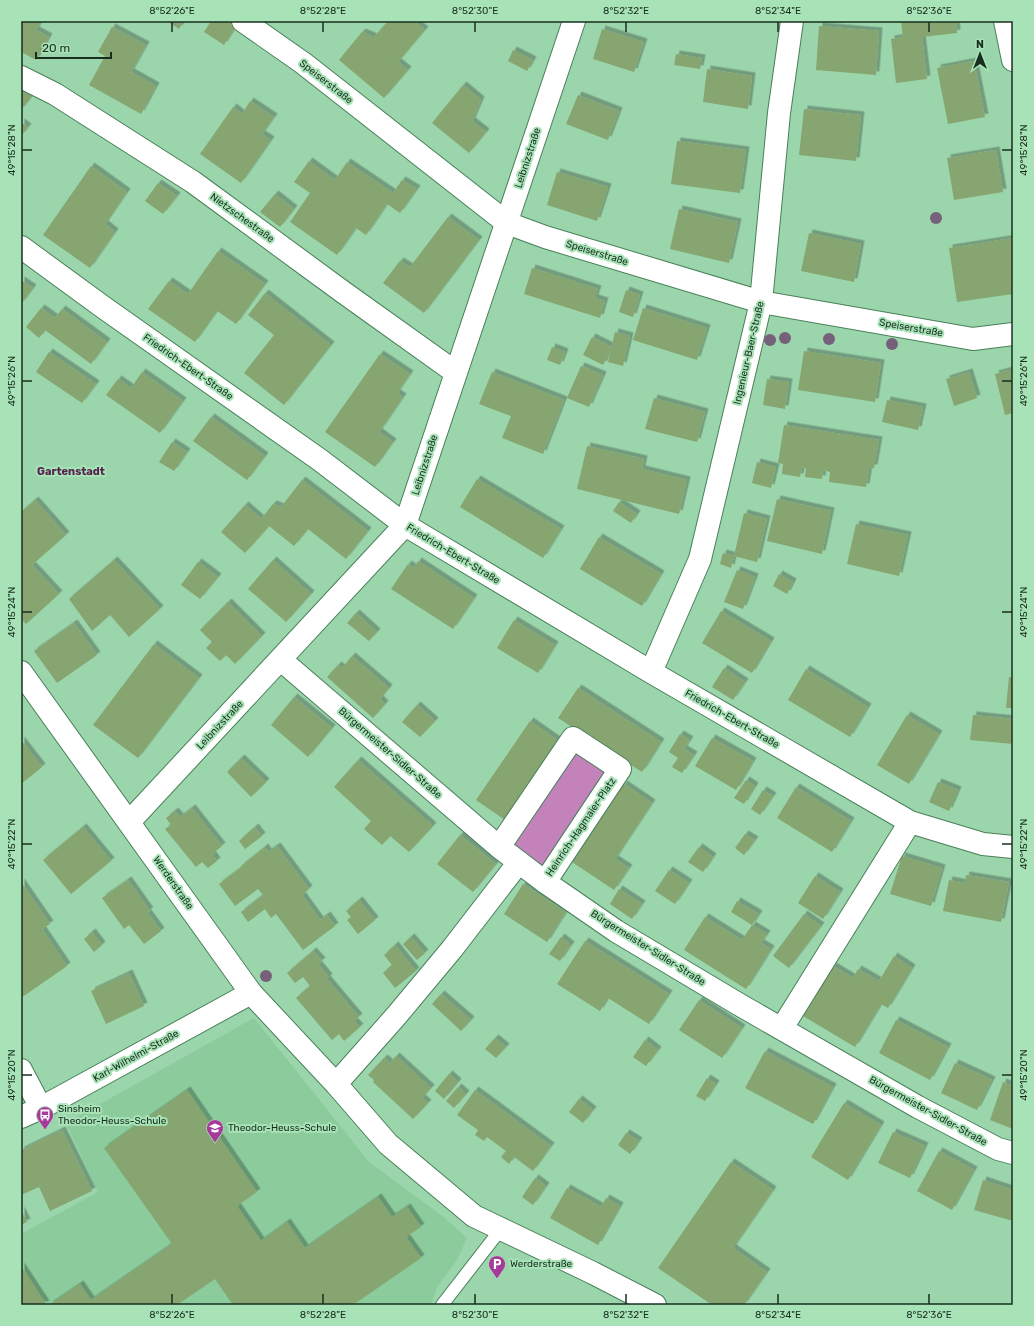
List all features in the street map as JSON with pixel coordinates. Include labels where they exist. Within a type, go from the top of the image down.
[{"type":"street","name":"Speiserstraße","points":[[243,21],[303,63],[507,223],[545,237],[761,302],[973,339],[1013,334]]},
{"type":"street","name":"Leibnizstraße","points":[[129,822],[405,525],[455,372],[507,223],[574,21]]},
{"type":"street","name":"Ingenieur-Baer-Straße","points":[[651,672],[700,559],[761,302],[779,113],[792,21]]},
{"type":"street","points":[[1005,21],[1013,60]]},
{"type":"street","name":"Nietzschestraße","points":[[21,77],[55,94],[193,182],[455,372]]},
{"type":"street","name":"Friedrich-Ebert-Straße","points":[[21,248],[320,460],[405,525],[651,672],[910,822],[983,844],[1013,847]]},
{"type":"street","name":"Bürgermeister-Sidler-Straße","points":[[281,660],[499,847],[545,882],[616,932],[918,1107],[998,1149],[1013,1153]]},
{"type":"street","name":"Werderstraße","points":[[21,672],[251,994],[336,1084],[388,1144],[474,1216],[593,1273],[655,1305]]},
{"type":"street","name":"Heinrich-Hagmaier-Platz","points":[[499,847],[573,738],[620,769],[545,882]]},
{"type":"street","points":[[782,1028],[910,822]]},
{"type":"street","points":[[336,1084],[397,1015],[452,949],[519,862]]},
{"type":"street","name":"Karl-Wilhelmi-Straße","points":[[21,1118],[251,994]]},
{"type":"street","points":[[21,1070],[41,1108]]},
{"type":"lane","points":[[442,1305],[501,1230]]},
{"type":"shaded area","points":[[575,751],[606,772],[542,866],[514,844]]},
{"type":"shaded area","name":"Theodor-Heuss-Schule","points":[[254,1018],[369,1162],[445,1218],[467,1238],[457,1260],[437,1287],[431,1305],[21,1305],[21,1234],[98,1192],[66,1123]]},
{"type":"building","points":[[21,21],[41,21],[36,30],[49,37],[36,60],[21,52]]},
{"type":"building","points":[[167,21],[184,21],[179,29]]},
{"type":"building","points":[[211,21],[225,21],[235,27],[224,45],[204,32]]},
{"type":"building","points":[[388,21],[414,21],[425,30],[398,62],[408,70],[384,98],[339,60],[362,32],[374,37]]},
{"type":"building","points":[[901,21],[956,21],[957,33],[922,37],[927,79],[896,83],[891,39],[903,37]]},
{"type":"building","points":[[819,26],[879,31],[876,75],[816,70]]},
{"type":"building","points":[[112,27],[146,45],[131,72],[156,86],[141,114],[89,85],[105,56],[98,52]]},
{"type":"building","points":[[602,29],[644,42],[634,72],[593,59]]},
{"type":"building","points":[[513,50],[533,60],[527,71],[508,61]]},
{"type":"building","points":[[676,54],[702,58],[700,69],[674,65]]},
{"type":"building","points":[[974,61],[985,117],[948,124],[937,68]]},
{"type":"building","points":[[707,69],[752,76],[748,109],[703,102]]},
{"type":"building","points":[[463,85],[481,100],[472,121],[486,132],[469,153],[432,123]]},
{"type":"building","points":[[21,88],[32,96],[21,110]]},
{"type":"building","points":[[578,95],[619,111],[608,140],[566,124]]},
{"type":"building","points":[[250,101],[274,117],[262,134],[271,140],[241,183],[200,154],[233,107],[242,114]]},
{"type":"building","points":[[804,109],[861,115],[856,161],[799,155]]},
{"type":"building","points":[[21,122],[28,127],[21,136]]},
{"type":"building","points":[[677,141],[746,150],[740,193],[671,184]]},
{"type":"building","points":[[996,150],[1003,192],[954,200],[947,158]]},
{"type":"building","points":[[309,161],[335,180],[347,162],[393,193],[402,180],[417,189],[400,213],[387,204],[366,235],[356,228],[337,255],[290,222],[310,193],[294,182]]},
{"type":"building","points":[[91,166],[127,192],[105,224],[115,232],[90,268],[43,235]]},
{"type":"building","points":[[557,172],[608,187],[597,221],[547,205]]},
{"type":"building","points":[[158,183],[177,196],[163,214],[145,201]]},
{"type":"building","points":[[275,194],[294,209],[280,227],[260,212]]},
{"type":"building","points":[[679,209],[738,222],[729,263],[670,249]]},
{"type":"building","points":[[448,217],[479,240],[424,313],[383,283],[400,261],[410,267]]},
{"type":"building","points":[[809,233],[861,244],[854,282],[801,271]]},
{"type":"building","points":[[1013,238],[1013,294],[957,302],[949,248]]},
{"type":"building","points":[[218,251],[265,284],[236,324],[217,311],[195,342],[148,309],[169,281],[188,294]]},
{"type":"building","points":[[532,268],[598,289],[595,298],[605,301],[600,318],[524,294]]},
{"type":"building","points":[[21,280],[33,288],[21,304]]},
{"type":"building","points":[[626,290],[640,295],[633,317],[619,312]]},
{"type":"building","points":[[265,293],[331,345],[284,405],[244,373],[274,335],[248,315]]},
{"type":"building","points":[[41,308],[55,318],[62,309],[107,342],[91,364],[45,330],[39,338],[26,327]]},
{"type":"building","points":[[643,308],[707,328],[697,360],[633,340]]},
{"type":"building","points":[[615,332],[630,336],[623,366],[608,362]]},
{"type":"building","points":[[592,337],[612,347],[603,365],[583,355]]},
{"type":"building","points":[[552,347],[565,352],[560,365],[547,360]]},
{"type":"building","points":[[804,351],[881,363],[875,402],[798,390]]},
{"type":"building","points":[[49,352],[96,384],[82,403],[36,372]]},
{"type":"building","points":[[380,354],[410,374],[397,393],[403,397],[379,432],[393,442],[375,467],[325,432]]},
{"type":"building","points":[[581,366],[603,375],[589,407],[567,398]]},
{"type":"building","points":[[1013,369],[1013,413],[1005,415],[995,374]]},
{"type":"building","points":[[142,372],[183,401],[160,433],[106,395],[118,379],[131,388]]},
{"type":"building","points":[[492,372],[564,400],[543,454],[502,438],[511,416],[479,404]]},
{"type":"building","points":[[969,372],[977,398],[954,406],[946,379]]},
{"type":"building","points":[[767,379],[789,382],[785,409],[763,405]]},
{"type":"building","points":[[654,398],[705,412],[697,442],[645,429]]},
{"type":"building","points":[[887,400],[923,407],[918,430],[882,422]]},
{"type":"building","points":[[211,417],[265,456],[247,480],[193,441]]},
{"type":"building","points":[[784,425],[879,440],[874,468],[869,468],[866,487],[829,482],[830,472],[823,470],[822,479],[805,477],[806,468],[802,467],[800,477],[782,474],[783,464],[778,463]]},
{"type":"building","points":[[172,442],[187,452],[174,471],[159,462]]},
{"type":"building","points":[[587,446],[644,459],[642,469],[687,480],[679,514],[577,489]]},
{"type":"building","points":[[757,462],[776,467],[771,488],[752,483]]},
{"type":"building","points":[[477,479],[561,529],[543,558],[460,507]]},
{"type":"building","points":[[302,480],[368,531],[346,559],[308,529],[294,546],[269,526],[245,553],[221,532],[245,505],[261,519],[273,504],[281,507]]},
{"type":"building","points":[[777,499],[831,511],[822,554],[767,541]]},
{"type":"building","points":[[35,500],[66,535],[32,565],[59,594],[26,624],[21,619],[21,512]]},
{"type":"building","points":[[619,502],[637,514],[631,523],[613,511]]},
{"type":"building","points":[[744,513],[767,519],[757,562],[734,556]]},
{"type":"building","points":[[856,524],[908,535],[899,576],[847,564]]},
{"type":"building","points":[[599,537],[661,574],[642,606],[580,569]]},
{"type":"building","points":[[723,553],[734,556],[731,568],[720,564]]},
{"type":"building","points":[[114,560],[160,609],[129,637],[110,615],[92,631],[69,599]]},
{"type":"building","points":[[273,560],[311,594],[286,622],[248,589]]},
{"type":"building","points":[[418,561],[474,598],[453,629],[391,589],[408,564],[414,568]]},
{"type":"building","points":[[198,562],[218,577],[200,599],[181,585]]},
{"type":"building","points":[[737,570],[755,577],[743,609],[724,602]]},
{"type":"building","points":[[779,574],[793,582],[787,594],[773,586]]},
{"type":"building","points":[[228,602],[262,636],[235,664],[226,655],[220,661],[206,648],[212,642],[200,630]]},
{"type":"building","points":[[721,611],[771,641],[752,673],[702,643]]},
{"type":"building","points":[[356,613],[377,632],[369,641],[347,623]]},
{"type":"building","points":[[514,620],[555,645],[538,673],[497,648]]},
{"type":"building","points":[[74,623],[97,655],[57,683],[34,651]]},
{"type":"building","points":[[154,644],[199,678],[138,758],[93,725]]},
{"type":"building","points":[[352,656],[389,688],[380,699],[385,704],[373,718],[327,677],[338,665],[342,668]]},
{"type":"building","points":[[724,668],[745,682],[733,700],[712,687]]},
{"type":"building","points":[[806,669],[868,707],[850,737],[788,700]]},
{"type":"building","points":[[1009,677],[1013,677],[1013,708],[1006,708]]},
{"type":"building","points":[[578,688],[661,742],[642,772],[558,718]]},
{"type":"building","points":[[294,697],[332,728],[308,757],[271,725]]},
{"type":"building","points":[[417,705],[435,721],[420,737],[402,722]]},
{"type":"building","points":[[907,715],[939,734],[909,784],[877,765]]},
{"type":"building","points":[[973,715],[1013,719],[1013,744],[970,740]]},
{"type":"building","points":[[530,721],[560,742],[505,820],[476,800]]},
{"type":"building","points":[[680,734],[690,740],[684,749],[694,755],[682,773],[672,767],[678,758],[669,752]]},
{"type":"building","points":[[712,738],[753,761],[736,790],[695,766]]},
{"type":"building","points":[[21,740],[42,767],[21,784]]},
{"type":"building","points":[[241,758],[266,782],[251,797],[227,772]]},
{"type":"building","points":[[358,760],[433,826],[409,852],[390,836],[382,845],[364,829],[371,821],[334,787]]},
{"type":"building","points":[[746,780],[755,786],[744,804],[734,798]]},
{"type":"building","points":[[938,782],[958,790],[949,811],[929,802]]},
{"type":"building","points":[[624,784],[652,803],[615,859],[629,868],[614,890],[572,862]]},
{"type":"building","points":[[796,787],[851,821],[832,852],[777,818]]},
{"type":"building","points":[[763,790],[773,796],[760,815],[751,809]]},
{"type":"building","points":[[192,808],[222,846],[212,854],[217,861],[208,868],[202,862],[196,867],[165,829],[171,825],[166,818],[175,811],[180,817]]},
{"type":"building","points":[[83,827],[111,861],[71,894],[43,860]]},
{"type":"building","points":[[255,827],[262,836],[245,849],[239,841]]},
{"type":"building","points":[[745,834],[755,840],[744,855],[735,848]]},
{"type":"building","points":[[460,835],[496,864],[473,892],[437,864]]},
{"type":"building","points":[[277,846],[309,889],[302,895],[320,920],[327,915],[335,926],[303,950],[276,914],[271,918],[265,909],[248,922],[241,912],[263,895],[258,889],[235,906],[219,884],[265,847],[268,852]]},
{"type":"building","points":[[699,847],[713,857],[703,872],[688,862]]},
{"type":"building","points":[[902,856],[942,868],[931,906],[890,894]]},
{"type":"building","points":[[669,870],[689,883],[675,904],[655,891]]},
{"type":"building","points":[[966,875],[1009,882],[1001,922],[943,911],[949,880],[965,883]]},
{"type":"building","points":[[815,876],[840,892],[823,919],[798,903]]},
{"type":"building","points":[[128,880],[150,911],[147,912],[161,931],[144,944],[129,925],[124,929],[102,898]]},
{"type":"building","points":[[21,882],[50,924],[42,929],[67,966],[21,998]]},
{"type":"building","points":[[523,884],[566,912],[547,942],[504,914]]},
{"type":"building","points":[[619,889],[642,904],[632,919],[610,904]]},
{"type":"building","points":[[359,900],[375,920],[358,934],[347,920],[351,917],[346,911]]},
{"type":"building","points":[[737,901],[759,914],[752,925],[731,912]]},
{"type":"building","points":[[804,914],[821,926],[789,968],[773,956]]},
{"type":"building","points":[[705,917],[742,940],[752,925],[767,934],[761,943],[771,949],[746,989],[684,950]]},
{"type":"building","points":[[92,932],[102,945],[94,952],[84,939]]},
{"type":"building","points":[[411,937],[425,953],[417,960],[403,944]]},
{"type":"building","points":[[561,937],[571,945],[560,961],[549,954]]},
{"type":"building","points":[[585,941],[669,994],[649,1024],[608,998],[600,1011],[557,984]]},
{"type":"building","points":[[395,945],[416,971],[395,988],[383,973],[392,965],[384,955]]},
{"type":"building","points":[[313,951],[322,961],[318,964],[329,977],[327,979],[359,1017],[354,1021],[360,1027],[344,1041],[339,1034],[332,1040],[296,998],[310,986],[303,977],[295,983],[287,973]]},
{"type":"building","points":[[894,956],[912,968],[888,1008],[881,1004],[855,1047],[803,1016],[833,966],[853,978],[858,969],[879,981]]},
{"type":"building","points":[[129,973],[144,1006],[106,1024],[91,991]]},
{"type":"building","points":[[441,994],[471,1020],[461,1031],[432,1004]]},
{"type":"building","points":[[699,1000],[742,1028],[722,1058],[679,1030]]},
{"type":"building","points":[[896,1020],[948,1047],[930,1080],[879,1053]]},
{"type":"building","points":[[495,1038],[506,1047],[496,1058],[485,1049]]},
{"type":"building","points":[[645,1040],[658,1050],[646,1066],[633,1057]]},
{"type":"building","points":[[765,1051],[833,1087],[813,1124],[745,1088]]},
{"type":"building","points":[[396,1056],[431,1088],[422,1098],[428,1103],[413,1119],[373,1082],[374,1080],[368,1075],[384,1058],[390,1063]]},
{"type":"building","points":[[955,1063],[992,1080],[977,1110],[941,1093]]},
{"type":"building","points":[[449,1074],[458,1082],[444,1099],[435,1091]]},
{"type":"building","points":[[707,1078],[716,1084],[705,1101],[696,1096]]},
{"type":"building","points":[[1003,1082],[1013,1086],[1013,1129],[990,1120]]},
{"type":"building","points":[[458,1087],[466,1094],[454,1108],[446,1101]]},
{"type":"building","points":[[187,1090],[257,1192],[237,1206],[261,1241],[287,1222],[305,1248],[378,1197],[392,1217],[407,1207],[421,1227],[406,1237],[421,1258],[353,1305],[233,1305],[215,1279],[177,1305],[49,1305],[80,1284],[91,1300],[172,1244],[104,1148]]},
{"type":"building","points":[[475,1090],[551,1146],[533,1171],[514,1157],[509,1164],[501,1157],[506,1151],[487,1137],[484,1141],[475,1135],[478,1130],[457,1115]]},
{"type":"building","points":[[579,1099],[593,1110],[583,1123],[569,1112]]},
{"type":"building","points":[[844,1103],[881,1125],[848,1180],[811,1157]]},
{"type":"building","points":[[62,1130],[92,1191],[50,1211],[39,1187],[21,1195],[21,1150]]},
{"type":"building","points":[[893,1132],[925,1146],[910,1178],[878,1163]]},
{"type":"building","points":[[626,1133],[639,1141],[630,1154],[618,1145]]},
{"type":"building","points":[[939,1151],[974,1170],[952,1210],[917,1191]]},
{"type":"building","points":[[731,1162],[773,1190],[733,1248],[767,1272],[744,1305],[712,1305],[658,1268]]},
{"type":"building","points":[[535,1178],[546,1186],[533,1205],[522,1197]]},
{"type":"building","points":[[983,1180],[1013,1190],[1013,1221],[974,1210]]},
{"type":"building","points":[[567,1188],[601,1207],[606,1198],[620,1206],[598,1245],[550,1218]]},
{"type":"building","points":[[21,1210],[27,1222],[21,1225]]},
{"type":"building","points":[[21,1266],[46,1304],[21,1305]]},
{"type":"place","name":"Sinsheim Theodor-Heuss-Schule","points":[[45,1130]]},
{"type":"place","name":"Theodor-Heuss-Schule","points":[[215,1143]]},
{"type":"place","name":"Werderstraße","points":[[497,1279]]},
{"type":"district","name":"Gartenstadt","points":[[71,471]]}]
